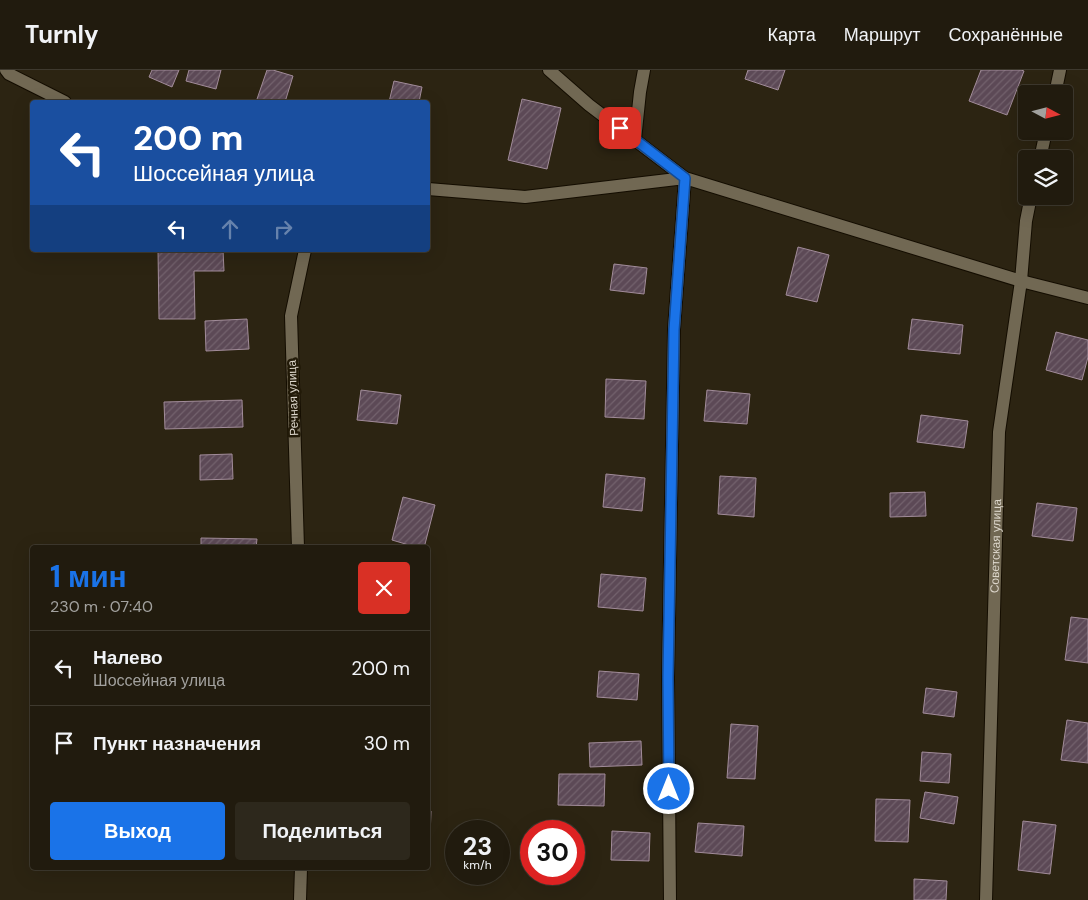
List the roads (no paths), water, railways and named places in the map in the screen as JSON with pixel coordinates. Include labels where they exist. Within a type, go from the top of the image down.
[{"type":"street","points":[[6,70],[9,74],[61,100]]},
{"type":"street","points":[[549,70],[589,105],[685,178],[1021,281],[1088,298]]},
{"type":"street","points":[[635,140],[644,70]]},
{"type":"street","points":[[1057,85],[1060,70]]},
{"type":"street","points":[[430,189],[525,197],[685,178]]},
{"type":"street","points":[[670,900],[668,678],[674,330],[685,178]]},
{"type":"street","name":"Советская улица","points":[[986,900],[999,432],[1021,281],[1026,221],[1030,205]]},
{"type":"street","name":"Речная улица","points":[[298,545],[291,316],[305,252]]},
{"type":"street","points":[[300,900],[301,870]]}]
